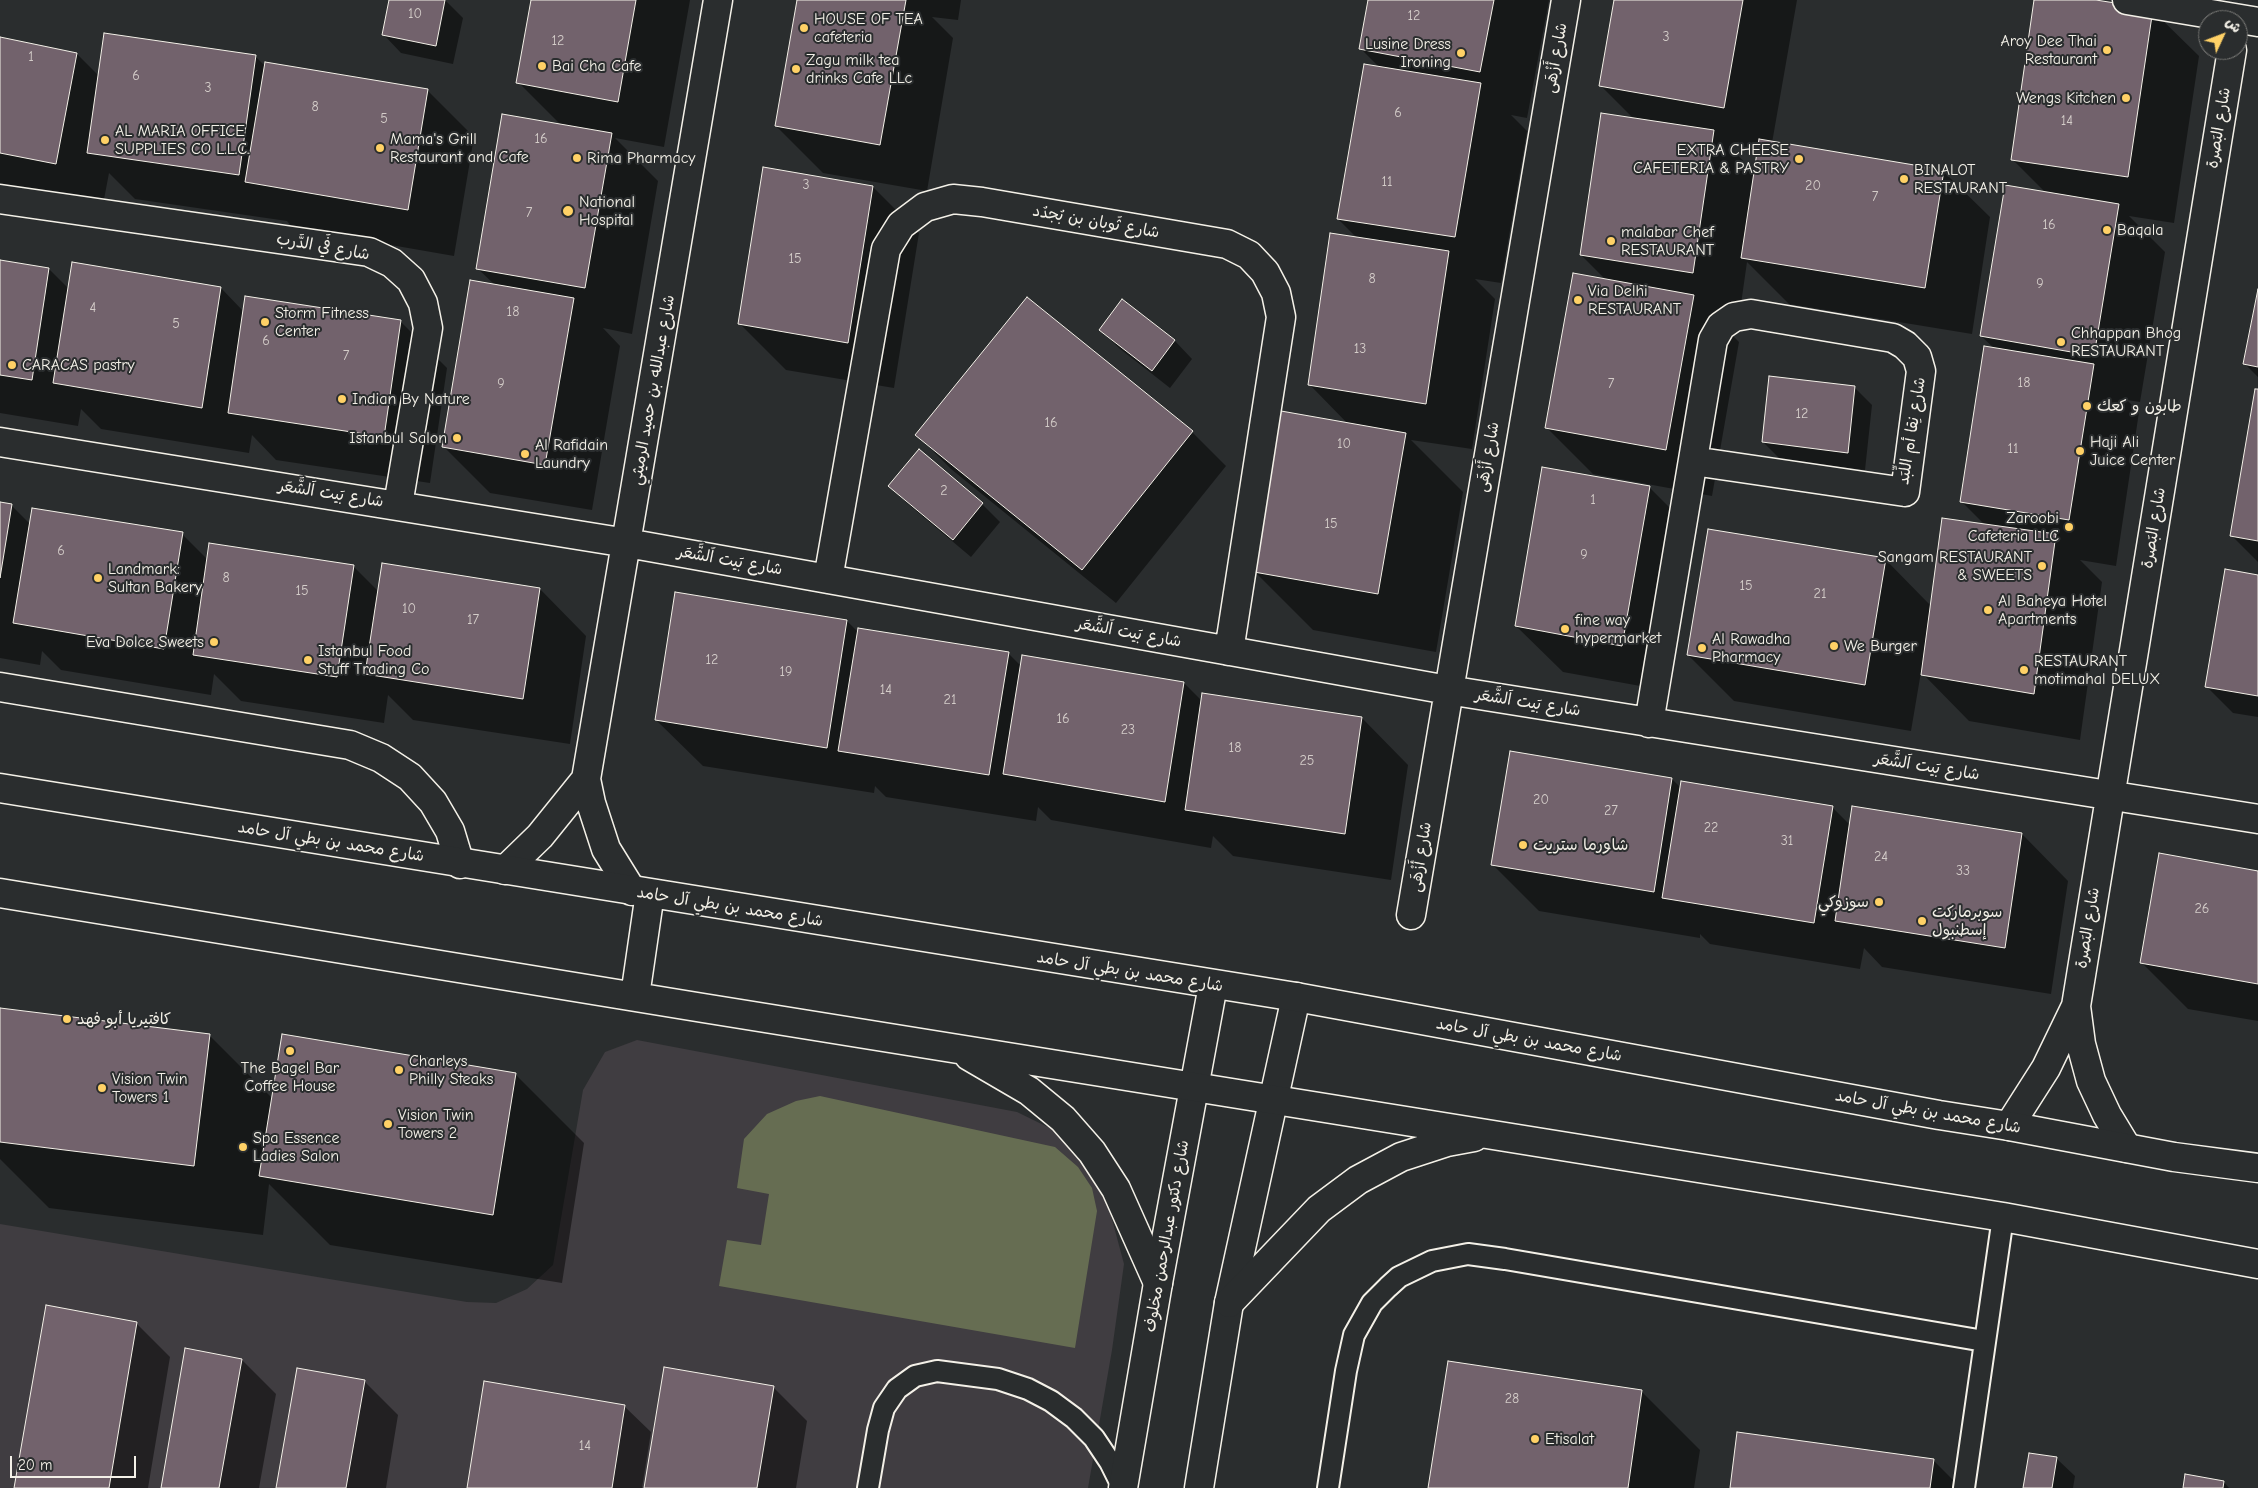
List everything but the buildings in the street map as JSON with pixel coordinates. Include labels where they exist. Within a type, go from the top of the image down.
[{"type":"street","name":"شارع عبدالله بن حميد الرميثي","points":[[641,892],[606,850],[591,804],[586,779],[718,0]]},
{"type":"street","name":"شارع أَزْهَى","points":[[1411,915],[1566,0]]},
{"type":"street","points":[[2127,0],[2204,10]]},
{"type":"street","name":"شارع البَصرة","points":[[2010,1126],[2046,1068],[2076,1006],[2230,60]]},
{"type":"street","name":"شارع فَي الدَّرب","points":[[0,199],[369,252],[392,263],[411,280],[423,303],[428,328],[398,505]]},
{"type":"street","name":"شارع ثَوبان بن بُجدُد","points":[[828,579],[886,249],[901,225],[924,207],[952,199],[982,202],[1227,244],[1249,255],[1265,272],[1276,293],[1281,317],[1229,651]]},
{"type":"street","name":"شارع نِقا أم اللِّبَد","points":[[1649,723],[1713,340],[1721,326],[1734,317],[1751,314],[1893,338],[1905,345],[1917,357],[1921,371],[1905,492],[1693,461]]},
{"type":"street","name":"شارع بَيت اَلشَّعَر","points":[[0,442],[627,543],[1448,690],[2258,819]]},
{"type":"street","points":[[0,687],[350,744],[381,758],[410,777],[433,802],[450,831],[460,864]]},
{"type":"street","name":"شارع عبدالله بن حميد الرميثي","points":[[505,870],[540,836],[586,779]]},
{"type":"street","name":"شارع محمد بن بطي آل حامد","points":[[0,788],[460,864],[1296,997],[1929,1114],[2258,1168]]},
{"type":"street","points":[[0,892],[953,1048],[2003,1216],[2258,1264]]},
{"type":"street","points":[[635,996],[641,892]]},
{"type":"street","name":"شارع دكتور عبدالرحمن مخلوف","points":[[1123,1488],[1212,985]]},
{"type":"street","points":[[1198,1488],[1229,1303],[1272,1099],[1296,997]]},
{"type":"street","name":"شارع البَصرة","points":[[2076,1006],[2081,1044],[2091,1081],[2107,1115],[2127,1148]]},
{"type":"street","points":[[953,1048],[1030,1091],[1063,1120],[1092,1152],[1116,1189],[1158,1283]]},
{"type":"street","points":[[1229,1303],[1319,1209],[1358,1180],[1401,1157],[1446,1142],[1494,1134]]},
{"type":"lane","points":[[1964,1488],[2003,1216]]},
{"type":"lane","points":[[1328,1488],[1346,1371],[1354,1335],[1372,1303],[1388,1287],[1399,1277],[1432,1261],[1468,1254],[1505,1259],[1984,1341]]},
{"type":"lane","points":[[868,1488],[878,1430],[884,1408],[897,1389],[915,1376],[937,1372],[998,1379],[1051,1401],[1074,1418],[1094,1438],[1110,1462],[1123,1488]]},
{"type":"shaded area","points":[[637,1040],[1017,1112],[1064,1135],[1102,1182],[1124,1264],[1112,1350],[1088,1488],[0,1488],[0,1224],[467,1302],[496,1303],[527,1289],[553,1265],[583,1090],[605,1052]]},
{"type":"green space","points":[[820,1096],[1055,1147],[1078,1167],[1092,1188],[1097,1211],[1075,1348],[719,1286],[727,1240],[761,1245],[769,1194],[737,1188],[744,1139],[767,1114],[796,1101]]},
{"type":"place","name":"HOUSE OF TEA cafeteria","points":[[804,28]]},
{"type":"place","name":"Aroy Dee Thai Restaurant","points":[[2107,50]]},
{"type":"place","name":"Lusine Dress Ironing","points":[[1461,53]]},
{"type":"place","name":"Bai Cha Cafe","points":[[542,66]]},
{"type":"place","name":"Zagu milk tea drinks Cafe LLc","points":[[796,69]]},
{"type":"place","name":"Wengs Kitchen","points":[[2126,98]]},
{"type":"place","name":"AL MARIA OFFICE SUPPLIES CO L.L.C.","points":[[105,140]]},
{"type":"place","name":"Mama's Grill Restaurant and Cafe","points":[[380,148]]},
{"type":"place","name":"Rima Pharmacy","points":[[577,158]]},
{"type":"place","name":"EXTRA CHEESE CAFETERIA & PASTRY","points":[[1799,159]]},
{"type":"place","name":"BINALOT RESTAURANT","points":[[1904,179]]},
{"type":"place","name":"National Hospital","points":[[568,211]]},
{"type":"place","name":"Baqala","points":[[2107,230]]},
{"type":"place","name":"malabar Chef RESTAURANT","points":[[1611,241]]},
{"type":"place","name":"Via Delhi RESTAURANT","points":[[1578,300]]},
{"type":"place","name":"Storm Fitness Center","points":[[265,322]]},
{"type":"place","name":"Chhappan Bhog RESTAURANT","points":[[2061,342]]},
{"type":"place","name":"CARACAS pastry","points":[[12,365]]},
{"type":"place","name":"Indian By Nature","points":[[342,399]]},
{"type":"place","name":"طابون و كعك","points":[[2087,406]]},
{"type":"place","name":"Istanbul Salon","points":[[457,438]]},
{"type":"place","name":"Haji Ali Juice Center","points":[[2080,451]]},
{"type":"place","name":"Al Rafidain Laundry","points":[[525,454]]},
{"type":"place","name":"Zaroobi Cafeteria LLC","points":[[2069,527]]},
{"type":"place","name":"Sangam RESTAURANT & SWEETS","points":[[2042,566]]},
{"type":"place","name":"Landmark: Sultan Bakery","points":[[98,578]]},
{"type":"place","name":"Al Baheya Hotel Apartments","points":[[1988,610]]},
{"type":"place","name":"fine way hypermarket","points":[[1565,629]]},
{"type":"place","name":"Eva Dolce Sweets","points":[[214,642]]},
{"type":"place","name":"We Burger","points":[[1834,646]]},
{"type":"place","name":"Al Rawadha Pharmacy","points":[[1702,648]]},
{"type":"place","name":"Istanbul Food Stuff Trading Co","points":[[308,660]]},
{"type":"place","name":"RESTAURANT motimahal DELUX","points":[[2024,670]]},
{"type":"place","name":"شاورما ستريت","points":[[1523,845]]},
{"type":"place","name":"سوزوكي","points":[[1879,902]]},
{"type":"place","name":"سوبرماركت إسطنبول","points":[[1922,921]]},
{"type":"place","name":"كافتيريا أبو فهد","points":[[67,1019]]},
{"type":"place","name":"The Bagel Bar Coffee House","points":[[290,1051]]},
{"type":"place","name":"Charleys Philly Steaks","points":[[399,1070]]},
{"type":"place","name":"Vision Twin Towers 1","points":[[102,1088]]},
{"type":"place","name":"Vision Twin Towers 2","points":[[388,1124]]},
{"type":"place","name":"Spa Essence Ladies Salon","points":[[243,1147]]},
{"type":"place","name":"Etisalat","points":[[1535,1439]]}]
